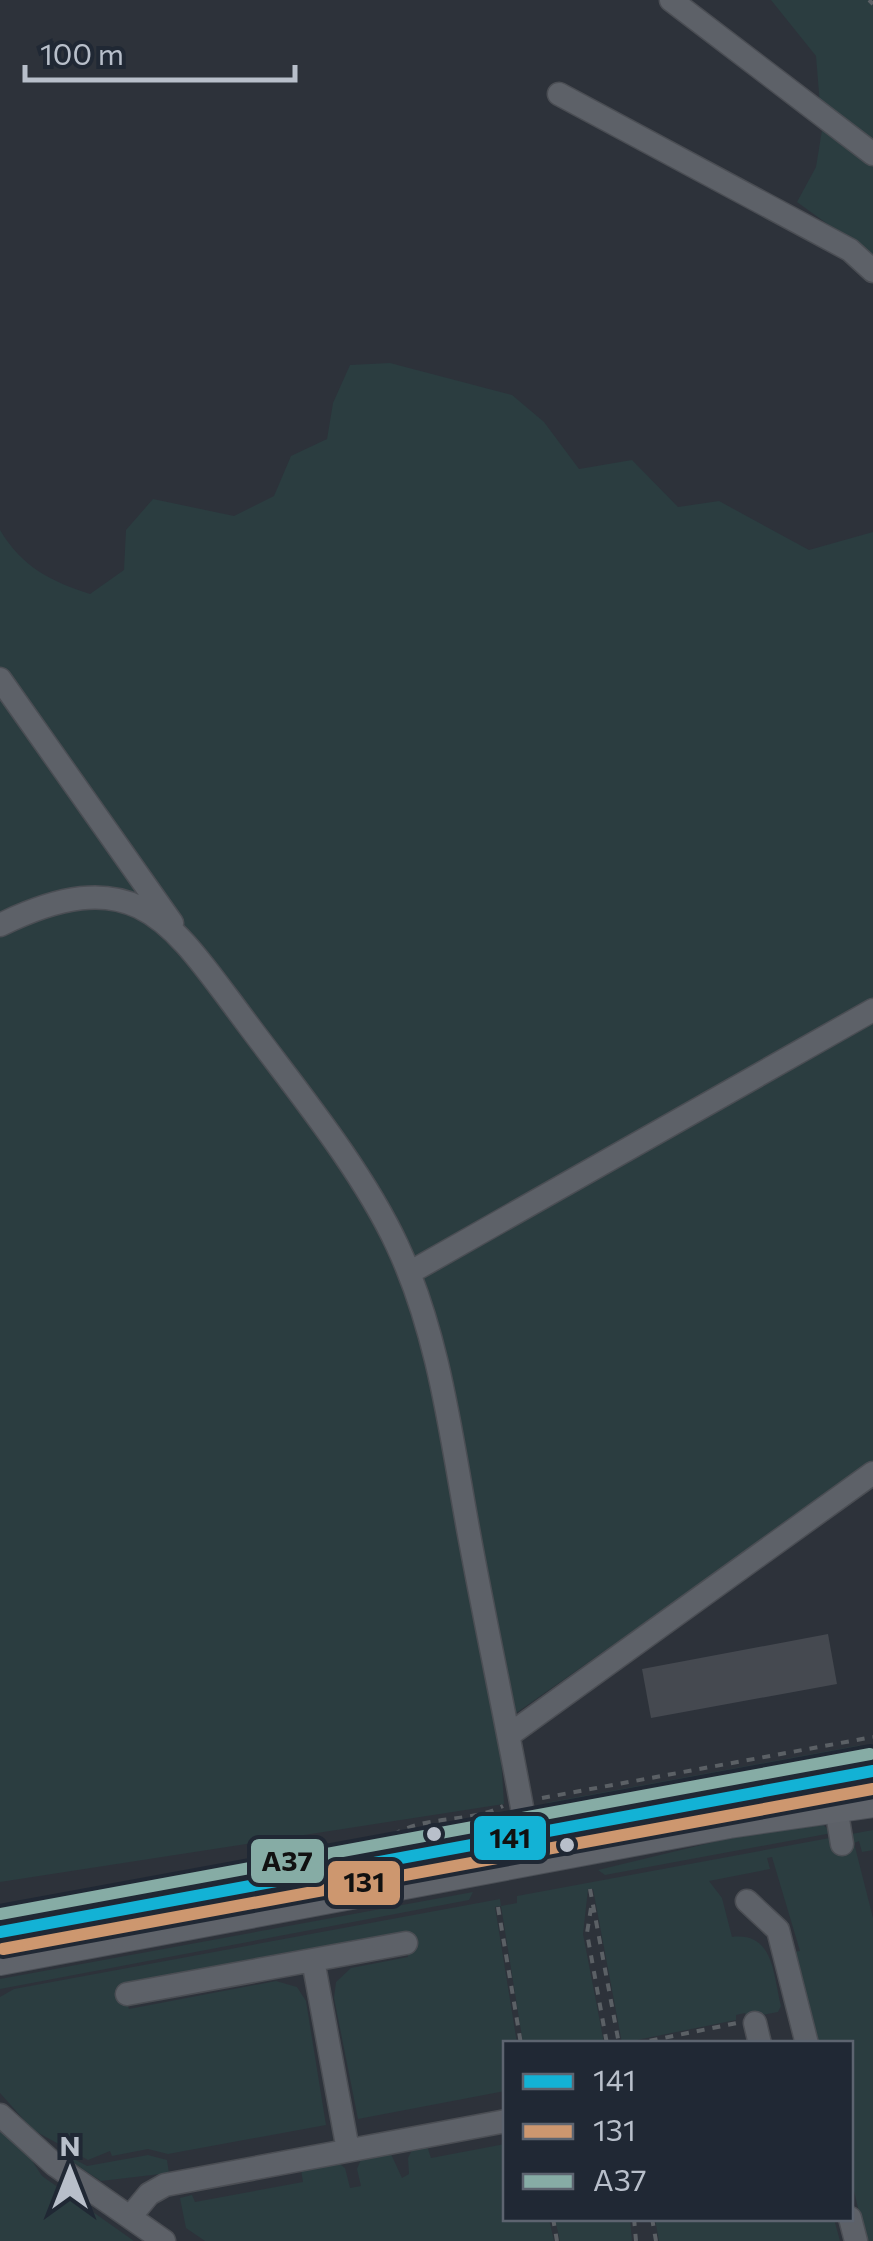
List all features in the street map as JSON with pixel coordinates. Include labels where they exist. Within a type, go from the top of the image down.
[{"type":"main road","points":[[0,1932],[873,1771]]},
{"type":"main road","points":[[0,1960],[873,1802]]},
{"type":"lane","points":[[671,0],[873,154]]},
{"type":"lane","points":[[559,94],[850,250],[873,271]]},
{"type":"lane","points":[[0,679],[351,1171],[396,1242],[447,1401],[526,1835]]},
{"type":"lane","points":[[0,925],[54,901],[96,899],[134,902],[177,930]]},
{"type":"lane","points":[[409,1273],[873,1010]]},
{"type":"lane","points":[[508,1735],[873,1473]]},
{"type":"lane","points":[[836,1807],[842,1844]]},
{"type":"lane","points":[[747,1901],[778,1930],[806,2041]]},
{"type":"lane","points":[[127,1994],[406,1943]]},
{"type":"lane","points":[[312,1960],[348,2150]]},
{"type":"lane","points":[[0,2115],[45,2157],[164,2241]]},
{"type":"lane","points":[[130,2217],[149,2194],[165,2184],[503,2122]]},
{"type":"path","points":[[536,1799],[873,1737]]},
{"type":"path","points":[[391,1836],[415,1824],[464,1818],[513,1803]]},
{"type":"path","points":[[590,1889],[618,2041]]},
{"type":"path","points":[[592,1903],[587,1934],[607,2041]]},
{"type":"path","points":[[498,1907],[520,2041]]},
{"type":"path","points":[[659,2041],[757,2033]]},
{"type":"shaded area","points":[[771,0],[873,0],[873,257],[797,202],[816,167],[822,130],[816,56]]},
{"type":"shaded area","points":[[390,363],[512,395],[544,422],[579,469],[632,460],[678,507],[719,501],[809,550],[873,532],[873,1462],[499,1725],[504,1804],[0,1882],[0,530],[18,554],[38,571],[90,594],[124,570],[126,530],[153,499],[234,516],[274,496],[291,456],[327,439],[333,403],[350,365]]},
{"type":"shaded area","points":[[861,1745],[845,1755],[568,1806],[545,1803]]},
{"type":"shaded area","points":[[821,1823],[832,1833],[605,1875],[598,1870],[751,1833]]},
{"type":"shaded area","points":[[873,1830],[873,1850],[862,1852],[859,1841],[854,1843],[873,1918],[873,2241],[866,2241],[853,2187],[853,2041],[816,2041],[794,1952],[800,1951],[772,1857],[767,1858],[770,1869],[709,1881],[722,1898],[732,1937],[746,1937],[764,1948],[773,1969],[781,2006],[778,2012],[747,2018],[745,2013],[736,2015],[736,2020],[622,2041],[593,1889],[588,1889],[583,1934],[604,2041],[523,2041],[501,1906],[517,1903],[517,1896]]},
{"type":"shaded area","points":[[365,1846],[371,1849],[0,1920],[0,1913]]},
{"type":"shaded area","points":[[473,1892],[469,1900],[0,1989],[0,1979]]},
{"type":"shaded area","points":[[500,1899],[501,1906],[495,1907],[517,2041],[503,2041],[503,2091],[358,2119],[334,1998],[336,1982],[351,1968],[408,1957],[408,1951],[127,2003],[129,2009],[276,1981],[297,1987],[306,2001],[326,2125],[168,2154],[148,2149],[112,2156],[110,2151],[88,2160],[33,2130],[0,2093],[0,1997],[14,1989]]},
{"type":"shaded area","points":[[0,2128],[29,2156],[42,2176],[134,2241],[0,2241]]},
{"type":"shaded area","points":[[40,2141],[87,2166],[148,2155],[167,2160],[169,2173],[101,2181]]},
{"type":"shaded area","points":[[503,2144],[503,2221],[549,2221],[554,2241],[205,2241],[186,2228],[180,2198],[192,2195],[195,2202],[303,2182],[301,2170],[337,2162],[345,2168],[350,2188],[361,2186],[357,2169],[362,2157],[391,2154],[402,2178],[409,2174],[408,2158],[413,2148],[427,2146],[431,2158]]},
{"type":"shaded area","points":[[555,2221],[630,2221],[632,2241],[560,2241]]},
{"type":"shaded area","points":[[655,2221],[835,2221],[840,2241],[659,2241]]},
{"type":"building","points":[[828,1634],[837,1684],[651,1718],[642,1669]]},
{"type":"transit line","name":"A37","points":[[0,1914],[870,1754]]},
{"type":"transit line","name":"141","points":[[0,1932],[873,1771]]},
{"type":"transit line","name":"131","points":[[3,1949],[873,1789]]}]
